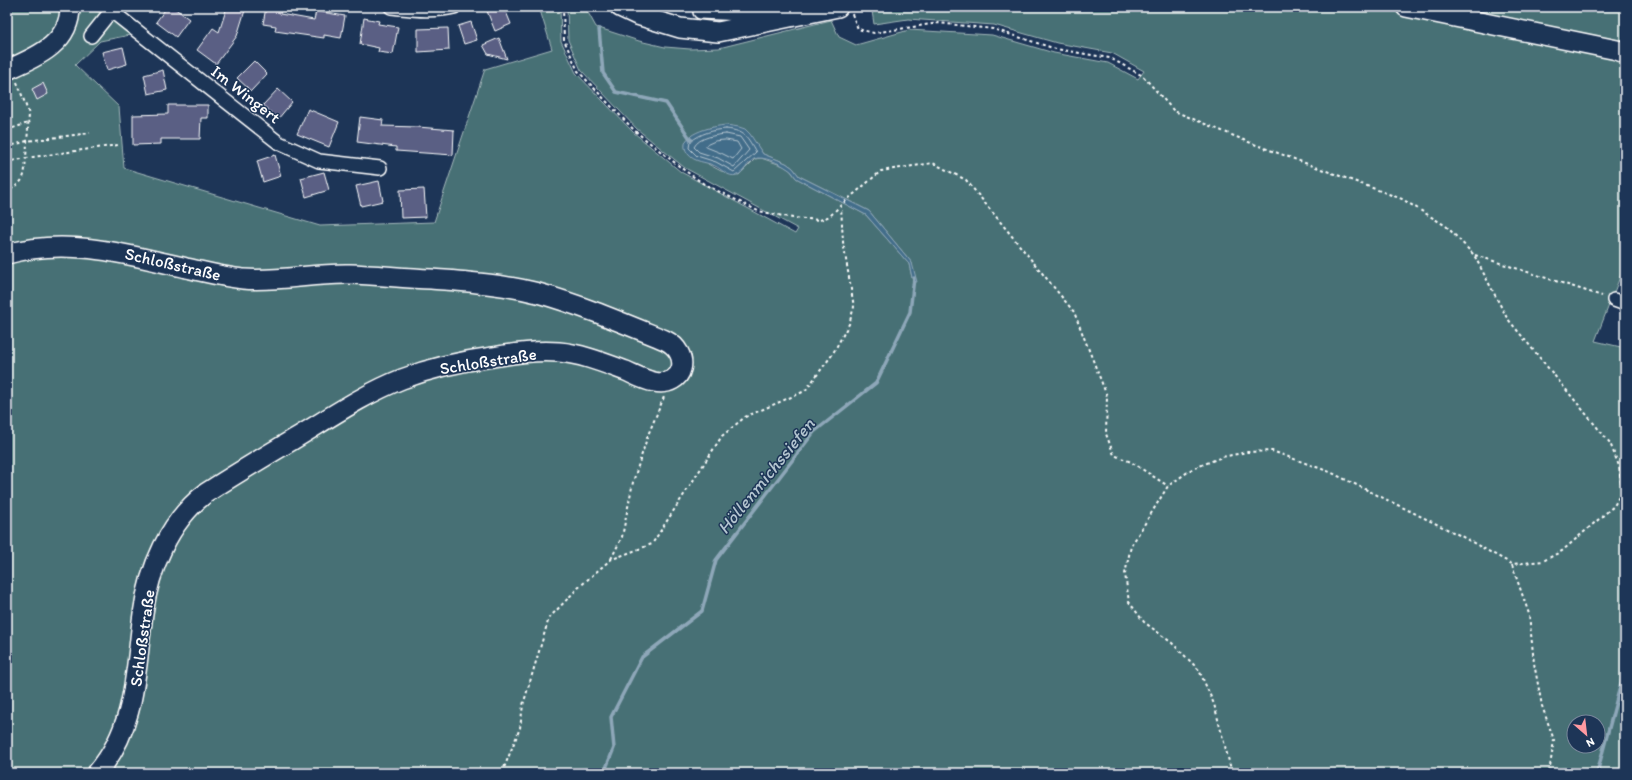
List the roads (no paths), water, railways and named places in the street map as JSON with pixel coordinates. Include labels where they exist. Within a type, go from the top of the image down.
[{"type":"main road","points":[[8,69],[36,56],[55,44],[65,30],[70,7]]},
{"type":"main road","points":[[620,7],[637,15],[680,28],[718,32],[838,7]]},
{"type":"main road","points":[[1406,7],[1617,50],[1625,53]]},
{"type":"main road","name":"Schloßstraße","points":[[7,254],[22,250],[48,247],[80,247],[115,251],[216,275],[243,279],[288,279],[348,274],[470,282],[514,288],[538,293],[577,306],[669,342],[678,351],[682,362],[679,373],[670,381],[655,382],[594,360],[560,352],[526,352],[457,363],[412,376],[379,390],[196,500],[181,516],[163,547],[156,563],[143,613],[136,678],[131,704],[113,750],[97,773]]},
{"type":"street","points":[[391,7],[414,10],[445,9],[454,7]]},
{"type":"street","points":[[700,12],[741,14],[777,7]]},
{"type":"street","points":[[91,36],[109,9]]},
{"type":"street","name":"Im Wingert","points":[[109,9],[279,143],[319,161],[380,168]]},
{"type":"water","points":[[726,125],[745,129],[763,154],[786,163],[793,168],[799,176],[869,211],[912,263],[917,282],[913,282],[909,264],[866,215],[796,178],[791,171],[781,165],[767,159],[758,158],[754,159],[744,170],[734,176],[725,173],[711,164],[694,159],[688,154],[685,147],[686,141],[690,136],[705,129]]},
{"type":"waterway","name":"Höllenmichssiefen","points":[[599,29],[603,73],[616,92],[666,103],[692,140]]},
{"type":"waterway","name":"Höllenmichssiefen","points":[[604,773],[614,748],[611,717],[642,657],[702,611],[716,560],[814,432],[876,383],[910,312],[914,278]]},
{"type":"waterway","points":[[1597,773],[1625,668]]}]
